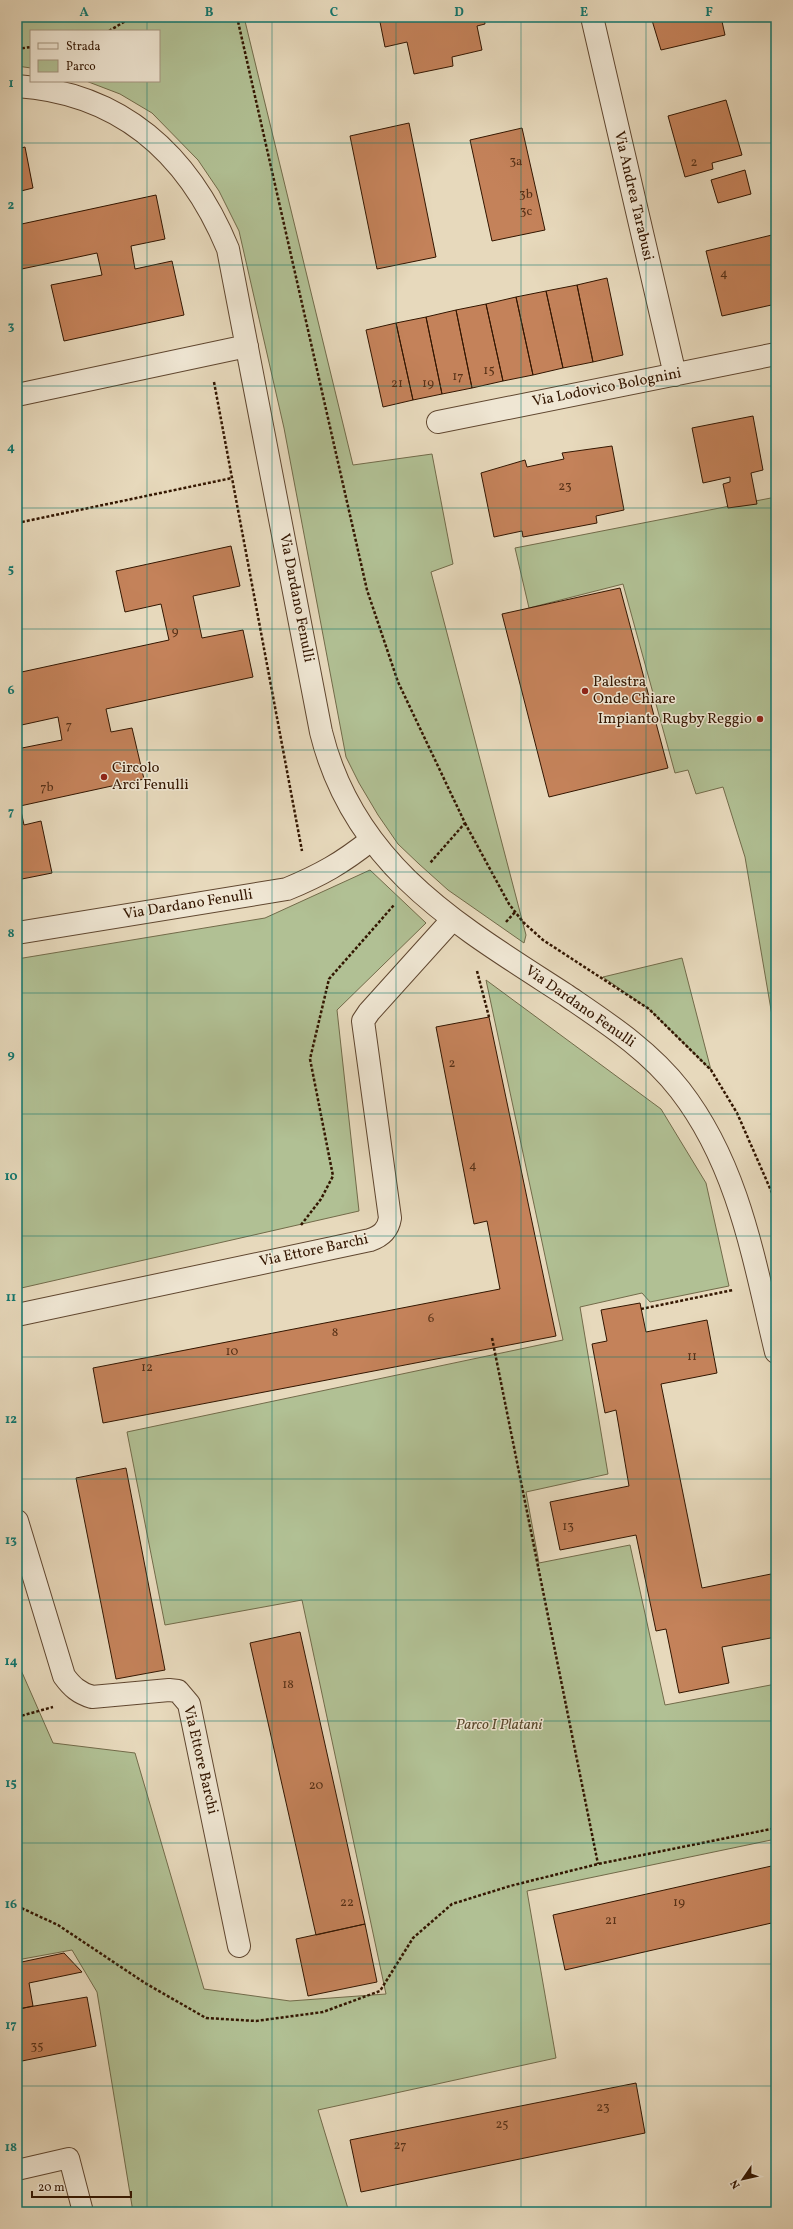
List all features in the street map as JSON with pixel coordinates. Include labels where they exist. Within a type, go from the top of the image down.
[{"type":"street","name":"Via Andrea Tarabusi","points":[[592,17],[675,375]]},
{"type":"street","name":"Via Dardano Fenulli","points":[[17,86],[46,88],[98,106],[139,128],[165,149],[199,192],[215,218],[226,243],[321,732],[327,758],[340,790],[371,840],[412,884],[452,920],[621,1032],[654,1061],[680,1089],[701,1120],[731,1181],[758,1277],[776,1352]]},
{"type":"street","points":[[17,395],[247,346]]},
{"type":"street","name":"Via Lodovico Bolognini","points":[[438,422],[776,354]]},
{"type":"street","name":"Via Dardano Fenulli","points":[[17,933],[288,889],[344,862],[371,840]]},
{"type":"street","name":"Via Ettore Barchi","points":[[17,1315],[370,1240],[382,1235],[386,1230],[390,1218],[363,1022],[369,1012],[452,920]]},
{"type":"street","name":"Via Ettore Barchi","points":[[17,1522],[64,1676],[72,1686],[80,1693],[92,1697],[169,1690],[178,1691],[190,1704],[239,1946]]},
{"type":"lane","points":[[17,2170],[69,2158],[83,2212]]},
{"type":"path","points":[[111,30],[132,17]]},
{"type":"path","points":[[237,17],[367,590],[398,682],[465,823],[329,979],[310,1059],[333,1176],[321,1199],[297,1229]]},
{"type":"path","points":[[17,49],[30,47]]},
{"type":"path","points":[[209,354],[308,880]]},
{"type":"path","points":[[17,522],[232,478]]},
{"type":"path","points":[[641,1309],[738,1289],[758,1277]]},
{"type":"path","points":[[492,1338],[598,1864]]},
{"type":"path","points":[[17,1906],[58,1925],[145,1983],[206,2018],[256,2021],[323,2012],[380,1991],[414,1938],[452,1904],[510,1886],[598,1864],[776,1828]]},
{"type":"green space","points":[[17,17],[244,17],[353,465],[432,454],[453,564],[431,572],[526,935],[524,943],[448,890],[398,844],[378,815],[346,757],[284,428],[239,231],[219,191],[198,160],[152,113],[120,94],[89,82],[160,82],[160,30],[30,30],[30,68],[17,66]]},
{"type":"green space","points":[[776,497],[776,1039],[745,857],[723,787],[696,794],[688,770],[675,773],[623,584],[529,608],[515,548]]},
{"type":"green space","points":[[370,870],[426,923],[337,1010],[359,1211],[17,1289],[17,959],[265,918]]},
{"type":"green space","points":[[682,958],[711,1070],[649,1009],[603,977]]},
{"type":"green space","name":"Parco I Platani","points":[[486,980],[661,1109],[706,1183],[729,1286],[650,1302],[642,1293],[580,1307],[608,1474],[526,1492],[539,1563],[630,1545],[665,1705],[776,1684],[776,1839],[527,1891],[556,2058],[318,2110],[349,2212],[133,2212],[97,1992],[72,1950],[17,1960],[17,1661],[53,1743],[135,1753],[204,1989],[290,2001],[386,1994],[302,1600],[165,1625],[127,1432],[563,1340]]},
{"type":"building","points":[[379,17],[484,17],[485,24],[477,26],[482,50],[452,57],[453,66],[414,74],[407,42],[385,47]]},
{"type":"building","points":[[651,17],[721,17],[725,35],[661,50]]},
{"type":"building","points":[[726,100],[742,155],[712,163],[713,169],[685,177],[668,116]]},
{"type":"building","points":[[409,123],[436,257],[377,269],[350,136]]},
{"type":"building","points":[[522,128],[545,230],[492,241],[470,140]]},
{"type":"building","points":[[25,147],[33,188],[17,192],[17,149]]},
{"type":"building","points":[[745,170],[751,194],[718,203],[711,180]]},
{"type":"building","points":[[156,195],[165,239],[131,246],[135,269],[172,261],[184,315],[64,341],[51,285],[102,275],[97,253],[17,270],[17,225]]},
{"type":"building","points":[[776,234],[776,304],[722,316],[706,251]]},
{"type":"building","points":[[607,278],[623,355],[593,362],[577,285]]},
{"type":"building","points":[[577,285],[593,362],[563,368],[546,291]]},
{"type":"building","points":[[546,291],[563,368],[533,375],[516,297]]},
{"type":"building","points":[[516,297],[533,375],[503,381],[486,304]]},
{"type":"building","points":[[486,304],[503,381],[472,388],[456,310]]},
{"type":"building","points":[[456,310],[472,388],[442,394],[426,317]]},
{"type":"building","points":[[426,317],[442,394],[413,400],[396,323]]},
{"type":"building","points":[[396,323],[413,400],[383,407],[366,330]]},
{"type":"building","points":[[753,416],[763,470],[751,473],[757,504],[728,508],[723,484],[730,482],[730,477],[703,483],[692,428]]},
{"type":"building","points":[[612,446],[624,510],[596,516],[597,523],[523,537],[522,531],[494,537],[481,473],[525,460],[527,467],[564,459],[562,453]]},
{"type":"building","points":[[231,546],[240,586],[193,596],[202,638],[243,630],[253,677],[106,709],[111,732],[132,728],[144,779],[20,806],[24,825],[41,821],[52,873],[17,880],[17,749],[62,740],[58,717],[17,726],[17,673],[169,640],[161,604],[125,612],[116,571]]},
{"type":"building","name":"Palestra Onde Chiare","points":[[620,588],[668,768],[549,797],[502,614]]},
{"type":"building","points":[[489,1017],[556,1336],[103,1423],[93,1368],[500,1289],[487,1221],[474,1224],[436,1027]]},
{"type":"building","points":[[640,1303],[646,1332],[707,1320],[717,1373],[661,1384],[702,1588],[771,1574],[776,1599],[776,1637],[722,1647],[729,1683],[679,1693],[666,1629],[656,1631],[636,1535],[560,1550],[550,1502],[629,1486],[616,1410],[605,1413],[592,1344],[607,1341],[601,1310]]},
{"type":"building","points":[[126,1468],[165,1670],[116,1679],[76,1478]]},
{"type":"building","points":[[300,1632],[365,1924],[316,1935],[250,1643]]},
{"type":"building","points":[[776,1865],[776,1922],[565,1970],[553,1915]]},
{"type":"building","points":[[365,1924],[377,1982],[308,1996],[296,1939]]},
{"type":"building","points":[[64,1953],[82,1972],[29,1983],[33,2006],[20,2009],[17,1997],[17,1963]]},
{"type":"building","points":[[87,1997],[96,2046],[17,2062],[17,2009]]},
{"type":"building","points":[[636,2083],[645,2133],[361,2192],[350,2140]]},
{"type":"place","name":"Palestra Onde Chiare","points":[[585,691]]},
{"type":"place","name":"Impianto Rugby Reggio","points":[[760,719]]},
{"type":"place","name":"Circolo Arci Fenulli","points":[[104,777]]}]
